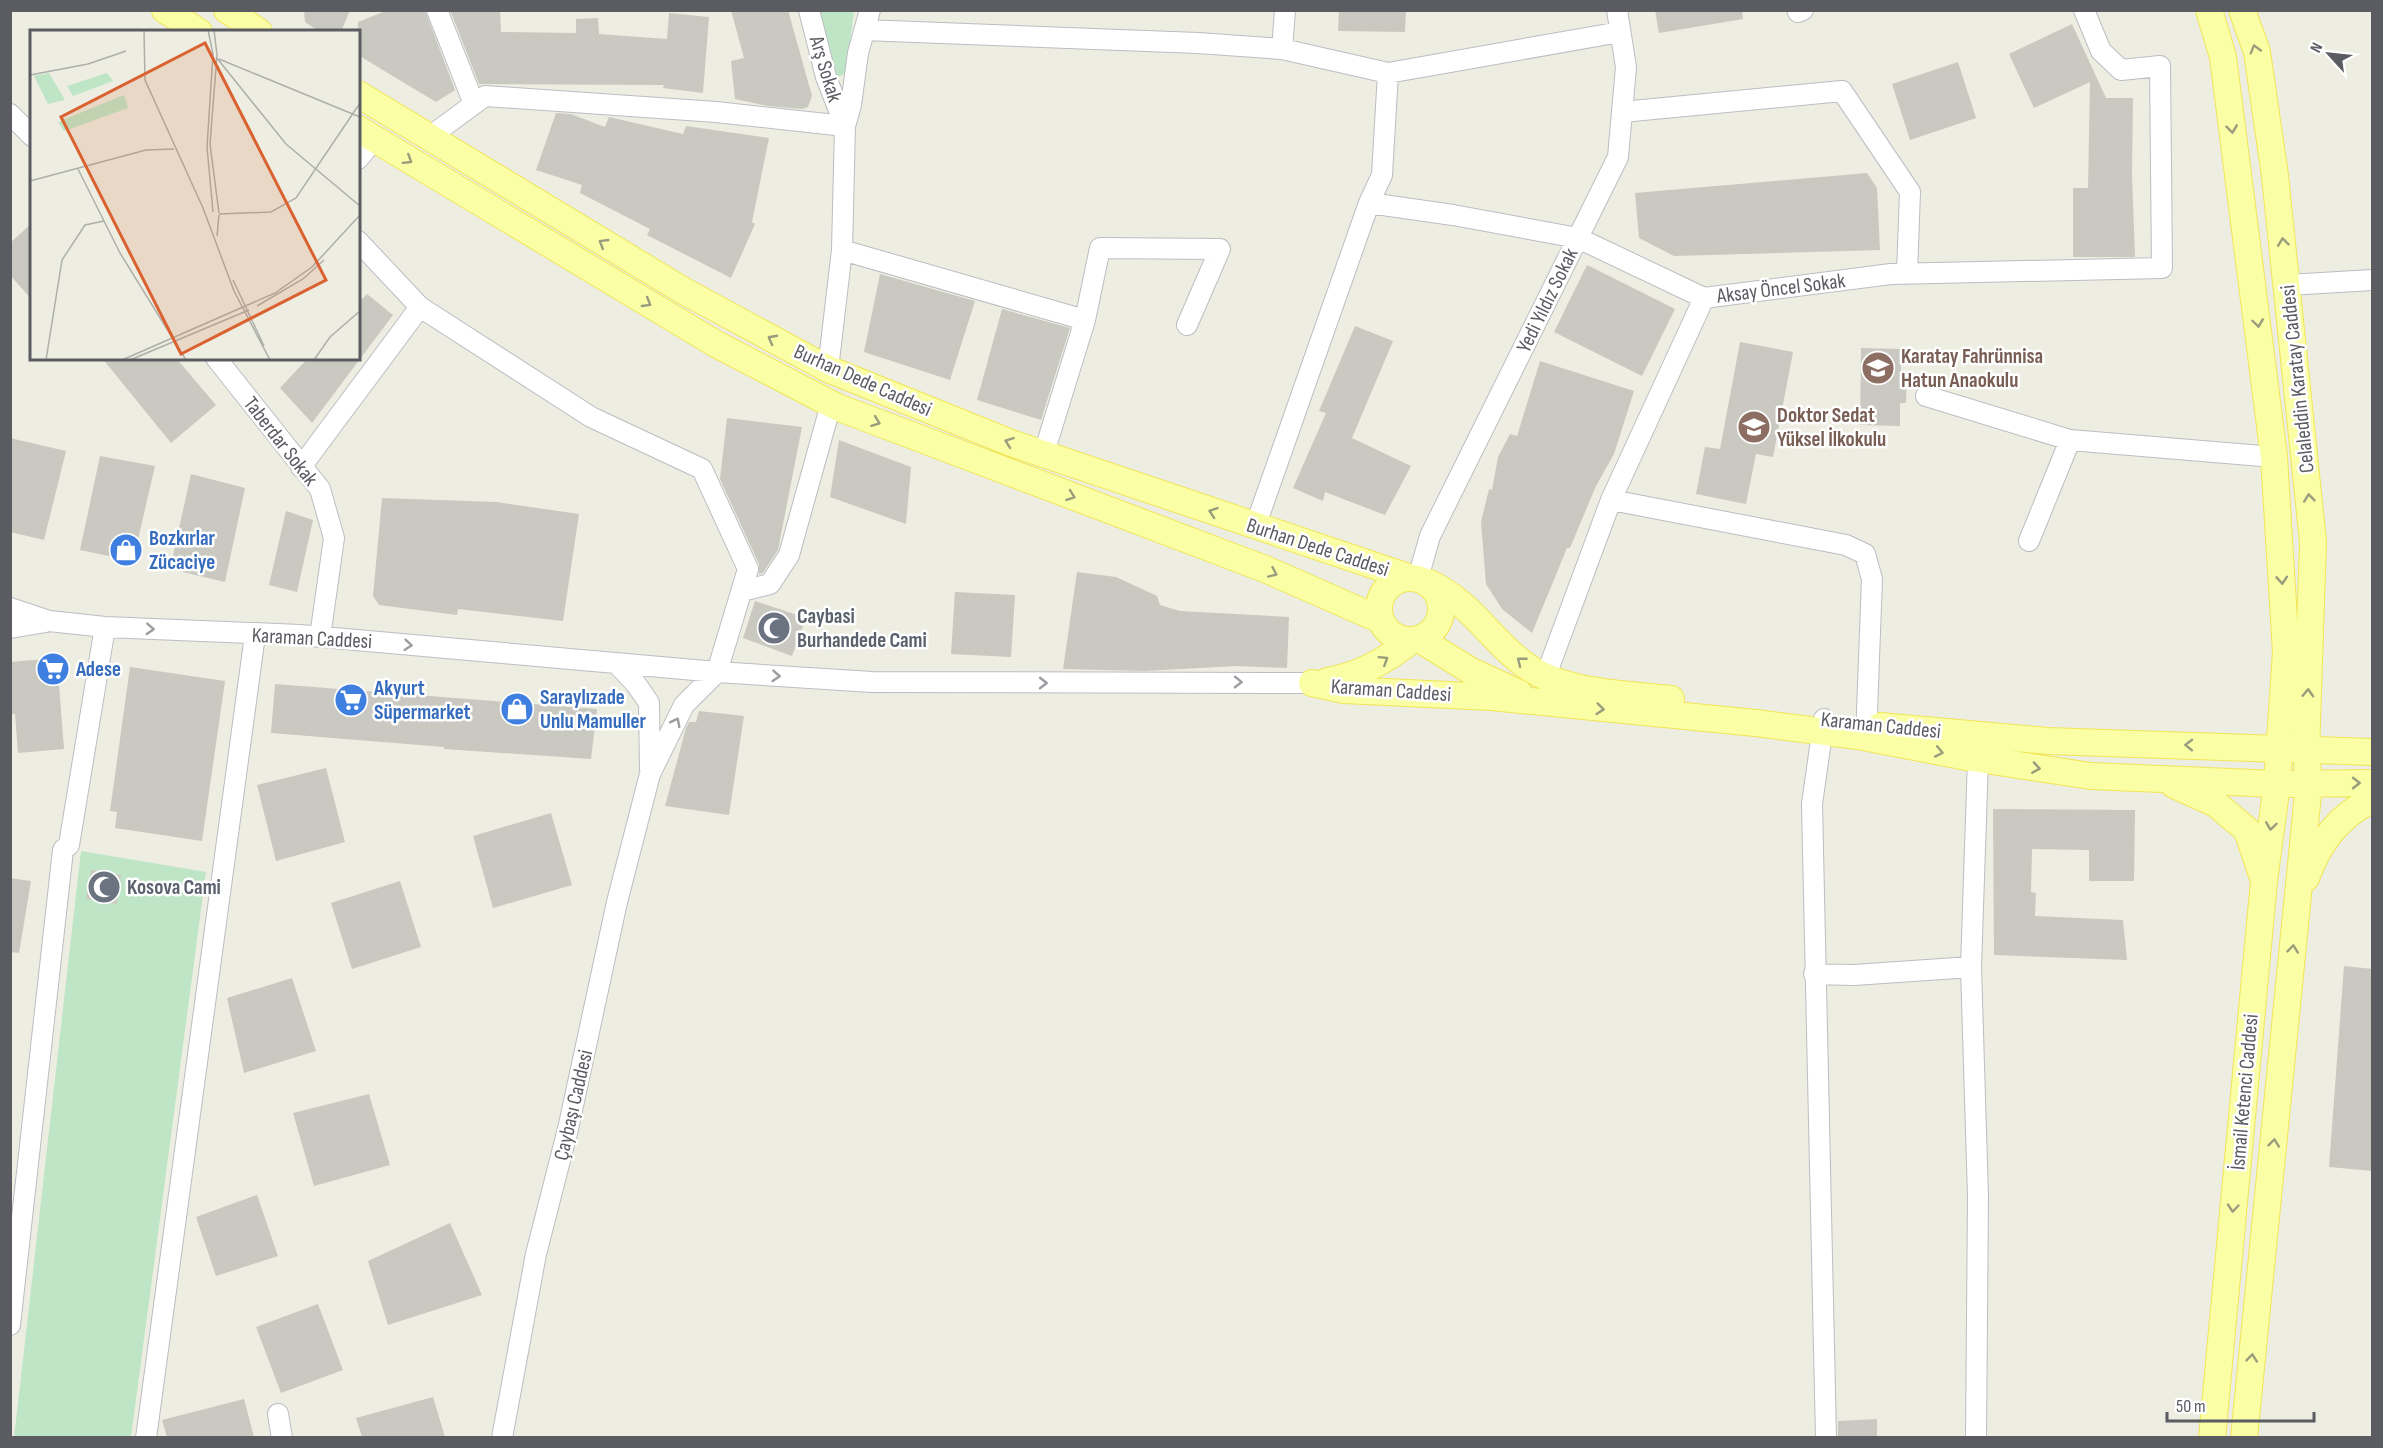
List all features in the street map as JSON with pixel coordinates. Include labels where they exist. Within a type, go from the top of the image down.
[{"type":"main road","points":[[165,10],[196,30]]},
{"type":"main road","points":[[227,10],[256,30]]},
{"type":"main road","name":"Celaleddin Karatay Caddesi","points":[[2209,10],[2223,57],[2274,457],[2286,652],[2279,747]]},
{"type":"main road","name":"Celaleddin Karatay Caddesi","points":[[2242,10],[2257,52],[2288,285],[2313,542],[2306,752]]},
{"type":"main road","name":"Burhan Dede Caddesi","points":[[360,95],[684,291],[828,369],[1011,443],[1256,527],[1418,579]]},
{"type":"main road","name":"Burhan Dede Caddesi","points":[[367,134],[716,344],[831,404],[1265,569],[1381,621]]},
{"type":"main road","points":[[1312,683],[1361,672],[1384,661],[1435,628],[1441,609],[1435,590],[1418,579],[1389,586],[1383,594],[1379,612],[1381,621],[1392,635],[1415,640]]},
{"type":"main road","name":"Karaman Caddesi","points":[[1418,579],[1445,590],[1470,609],[1543,690]]},
{"type":"main road","name":"Karaman Caddesi","points":[[1415,640],[1471,671],[1543,690]]},
{"type":"main road","name":"Karaman Caddesi","points":[[1312,683],[1344,690],[1491,697],[1543,690],[1594,689],[1867,731],[2048,741],[2279,747],[2306,752],[2373,752]]},
{"type":"main road","name":"Karaman Caddesi","points":[[1867,731],[1978,759],[2091,776],[2277,784],[2373,783]]},
{"type":"main road","name":"İsmail Ketenci Caddesi","points":[[2212,1437],[2264,881],[2277,784],[2279,747]]},
{"type":"main road","name":"İsmail Ketenci Caddesi","points":[[2244,1437],[2309,784],[2306,752]]},
{"type":"main road","points":[[2163,779],[2216,804],[2247,830],[2264,881]]},
{"type":"main road","points":[[2298,904],[2313,858],[2333,829],[2360,806],[2373,800]]},
{"type":"street","points":[[437,10],[474,104]]},
{"type":"street","name":"Arş Sokak","points":[[808,10],[826,77],[845,126]]},
{"type":"street","points":[[828,369],[842,250],[845,126],[851,105],[858,53],[870,10]]},
{"type":"street","points":[[1282,49],[1285,10]]},
{"type":"street","name":"Yedi Yıldız Sokak","points":[[1418,579],[1430,536],[1618,157],[1626,67],[1617,10]]},
{"type":"street","name":"Aksay Öncel Sokak","points":[[1543,690],[1611,501],[1704,298],[1906,274],[2162,268],[2160,66],[2121,70],[2101,51],[2084,10]]},
{"type":"street","points":[[864,30],[1198,43],[1282,49],[1388,73],[1620,32]]},
{"type":"street","points":[[1256,527],[1369,203],[1382,175],[1388,73]]},
{"type":"street","points":[[1622,112],[1842,91],[1910,192],[1906,274]]},
{"type":"street","points":[[428,138],[485,96],[716,112],[845,126]]},
{"type":"street","points":[[10,114],[30,134]]},
{"type":"street","points":[[360,153],[367,134]]},
{"type":"street","points":[[1369,203],[1453,214],[1578,238],[1704,298]]},
{"type":"street","points":[[360,243],[420,307],[591,417],[702,468],[748,569],[717,672],[684,705],[650,774]]},
{"type":"street","points":[[1044,453],[1085,320],[1100,248],[1220,249],[1187,325]]},
{"type":"street","points":[[842,250],[1085,320]]},
{"type":"street","points":[[2288,285],[2373,280]]},
{"type":"street","points":[[301,467],[420,307]]},
{"type":"street","name":"Taberdar Sokak","points":[[218,360],[320,489],[334,538],[320,637]]},
{"type":"street","points":[[1926,396],[2070,440],[2274,457]]},
{"type":"street","points":[[742,591],[770,584],[789,555],[831,404]]},
{"type":"street","points":[[2029,541],[2070,440]]},
{"type":"street","points":[[1611,501],[1846,544],[1865,554],[1872,579],[1867,731]]},
{"type":"street","name":"Karaman Caddesi","points":[[10,608],[49,621],[105,627],[320,637],[717,672],[872,682],[1312,683]]},
{"type":"street","points":[[10,628],[49,621]]},
{"type":"street","points":[[10,1325],[63,850],[69,845],[105,627]]},
{"type":"street","points":[[146,1437],[255,635]]},
{"type":"street","points":[[616,663],[636,684],[649,703],[650,774]]},
{"type":"street","points":[[1824,726],[1812,804],[1826,1437]]},
{"type":"street","points":[[1977,1437],[1978,1196],[1971,968],[1978,759]]},
{"type":"street","name":"Çaybaşı Caddesi","points":[[502,1437],[536,1254],[568,1130],[617,902],[650,774]]},
{"type":"street","points":[[1814,974],[1854,975],[1971,968]]},
{"type":"street","points":[[278,1414],[282,1437]]},
{"type":"green space","points":[[816,11],[854,11],[846,73],[838,77],[833,71]]},
{"type":"green space","points":[[81,851],[206,872],[131,1437],[14,1438]]},
{"type":"building","points":[[304,10],[350,10],[342,30],[317,30],[305,22]]},
{"type":"building","points":[[388,10],[425,10],[455,90],[436,102],[360,56],[358,22]]},
{"type":"building","points":[[450,10],[500,10],[501,32],[576,33],[576,19],[598,18],[599,34],[667,39],[669,13],[709,17],[703,93],[663,88],[664,85],[479,84]]},
{"type":"building","points":[[731,10],[788,10],[812,96],[808,107],[802,109],[768,106],[735,99],[731,61],[744,58]]},
{"type":"building","points":[[1339,10],[1406,10],[1405,32],[1338,31]]},
{"type":"building","points":[[1655,10],[1742,10],[1743,19],[1659,33]]},
{"type":"building","points":[[2072,24],[2106,98],[2133,98],[2132,175],[2135,257],[2073,257],[2073,188],[2088,188],[2090,82],[2034,108],[2009,54]]},
{"type":"building","points":[[1958,62],[1976,118],[1910,140],[1892,84]]},
{"type":"building","points":[[556,113],[571,114],[605,127],[609,117],[683,134],[686,126],[769,138],[752,222],[755,224],[731,278],[647,235],[650,229],[580,193],[582,185],[536,170]]},
{"type":"building","points":[[1867,173],[1877,188],[1880,250],[1674,256],[1639,238],[1635,193]]},
{"type":"building","points":[[30,225],[30,298],[10,275],[10,243]]},
{"type":"building","points":[[1587,265],[1675,309],[1642,376],[1554,332]]},
{"type":"building","points":[[880,274],[975,301],[950,380],[864,352]]},
{"type":"building","points":[[367,294],[393,315],[360,359],[360,301]]},
{"type":"building","points":[[1002,309],[1070,328],[1041,420],[977,400]]},
{"type":"building","points":[[1355,326],[1393,341],[1352,438],[1411,466],[1385,515],[1325,492],[1323,501],[1293,488],[1326,413],[1319,411]]},
{"type":"building","points":[[1740,342],[1793,352],[1773,457],[1756,454],[1746,504],[1696,494],[1705,447],[1720,449]]},
{"type":"building","points":[[1861,348],[1901,349],[1901,371],[1907,371],[1906,403],[1900,403],[1900,426],[1860,425]]},
{"type":"building","points":[[104,360],[178,360],[216,405],[171,443]]},
{"type":"building","points":[[306,360],[359,360],[312,423],[280,388]]},
{"type":"building","points":[[1540,361],[1634,391],[1614,454],[1596,486],[1570,548],[1567,548],[1532,633],[1502,609],[1486,584],[1481,522],[1489,489],[1492,490],[1498,457],[1510,434],[1517,436]]},
{"type":"building","points":[[727,418],[802,427],[778,550],[763,573],[759,574],[759,564],[720,479]]},
{"type":"building","points":[[10,438],[66,451],[44,540],[10,532]]},
{"type":"building","points":[[839,440],[911,467],[906,524],[830,497]]},
{"type":"building","points":[[100,456],[155,466],[133,561],[80,550]]},
{"type":"building","points":[[191,474],[245,488],[225,582],[170,569]]},
{"type":"building","points":[[382,498],[496,502],[579,514],[563,621],[458,609],[457,615],[379,605],[373,596]]},
{"type":"building","points":[[286,511],[313,520],[297,592],[269,585]]},
{"type":"building","points":[[1077,572],[1116,577],[1157,596],[1160,605],[1180,611],[1289,617],[1287,668],[1236,666],[1145,671],[1063,669]]},
{"type":"building","points":[[955,592],[1015,595],[1011,657],[951,654]]},
{"type":"building","name":"Caybasi Burhandede Cami","points":[[755,601],[806,618],[792,656],[743,638]]},
{"type":"building","points":[[57,658],[64,749],[18,753],[15,714],[10,714],[10,662]]},
{"type":"building","points":[[130,667],[225,681],[202,841],[115,828],[117,812],[110,811]]},
{"type":"building","points":[[275,684],[597,709],[591,759],[444,749],[444,747],[271,733]]},
{"type":"building","points":[[699,711],[744,716],[729,815],[665,806],[686,728],[689,722],[696,722]]},
{"type":"building","points":[[326,768],[345,842],[276,861],[257,785]]},
{"type":"building","points":[[1993,809],[2135,810],[2134,881],[2089,881],[2089,850],[2032,849],[2031,892],[2036,893],[2035,916],[2123,920],[2127,960],[1994,955]]},
{"type":"building","points":[[551,813],[572,885],[493,908],[473,836]]},
{"type":"building","name":"Kosova Cami","points":[[91,870],[121,875],[117,904],[86,899]]},
{"type":"building","points":[[10,878],[31,881],[19,953],[10,952]]},
{"type":"building","points":[[400,881],[421,947],[352,969],[331,903]]},
{"type":"building","points":[[2344,966],[2373,969],[2373,1171],[2329,1167]]},
{"type":"building","points":[[292,978],[316,1051],[244,1073],[227,998]]},
{"type":"building","points":[[369,1094],[390,1165],[314,1186],[293,1113]]},
{"type":"building","points":[[257,1195],[278,1256],[216,1276],[196,1217]]},
{"type":"building","points":[[450,1223],[482,1295],[388,1325],[368,1261]]},
{"type":"building","points":[[318,1304],[343,1370],[281,1393],[256,1327]]},
{"type":"building","points":[[433,1397],[445,1437],[362,1437],[356,1418]]},
{"type":"building","points":[[244,1399],[254,1437],[167,1437],[162,1420]]},
{"type":"building","points":[[1877,1419],[1877,1437],[1838,1437],[1838,1421]]},
{"type":"place","name":"Karatay Fahrünnisa Hatun Anaokulu","points":[[1878,368]]},
{"type":"place","name":"Doktor Sedat Yüksel İlkokulu","points":[[1754,427]]},
{"type":"place","name":"Bozkırlar Zücaciye","points":[[126,550]]},
{"type":"place","name":"Caybasi Burhandede Cami","points":[[774,628]]},
{"type":"place","name":"Adese","points":[[53,669]]},
{"type":"place","name":"Akyurt Süpermarket","points":[[351,700]]},
{"type":"place","name":"Saraylızade Unlu Mamuller","points":[[517,709]]},
{"type":"place","name":"Kosova Cami","points":[[104,887]]}]
